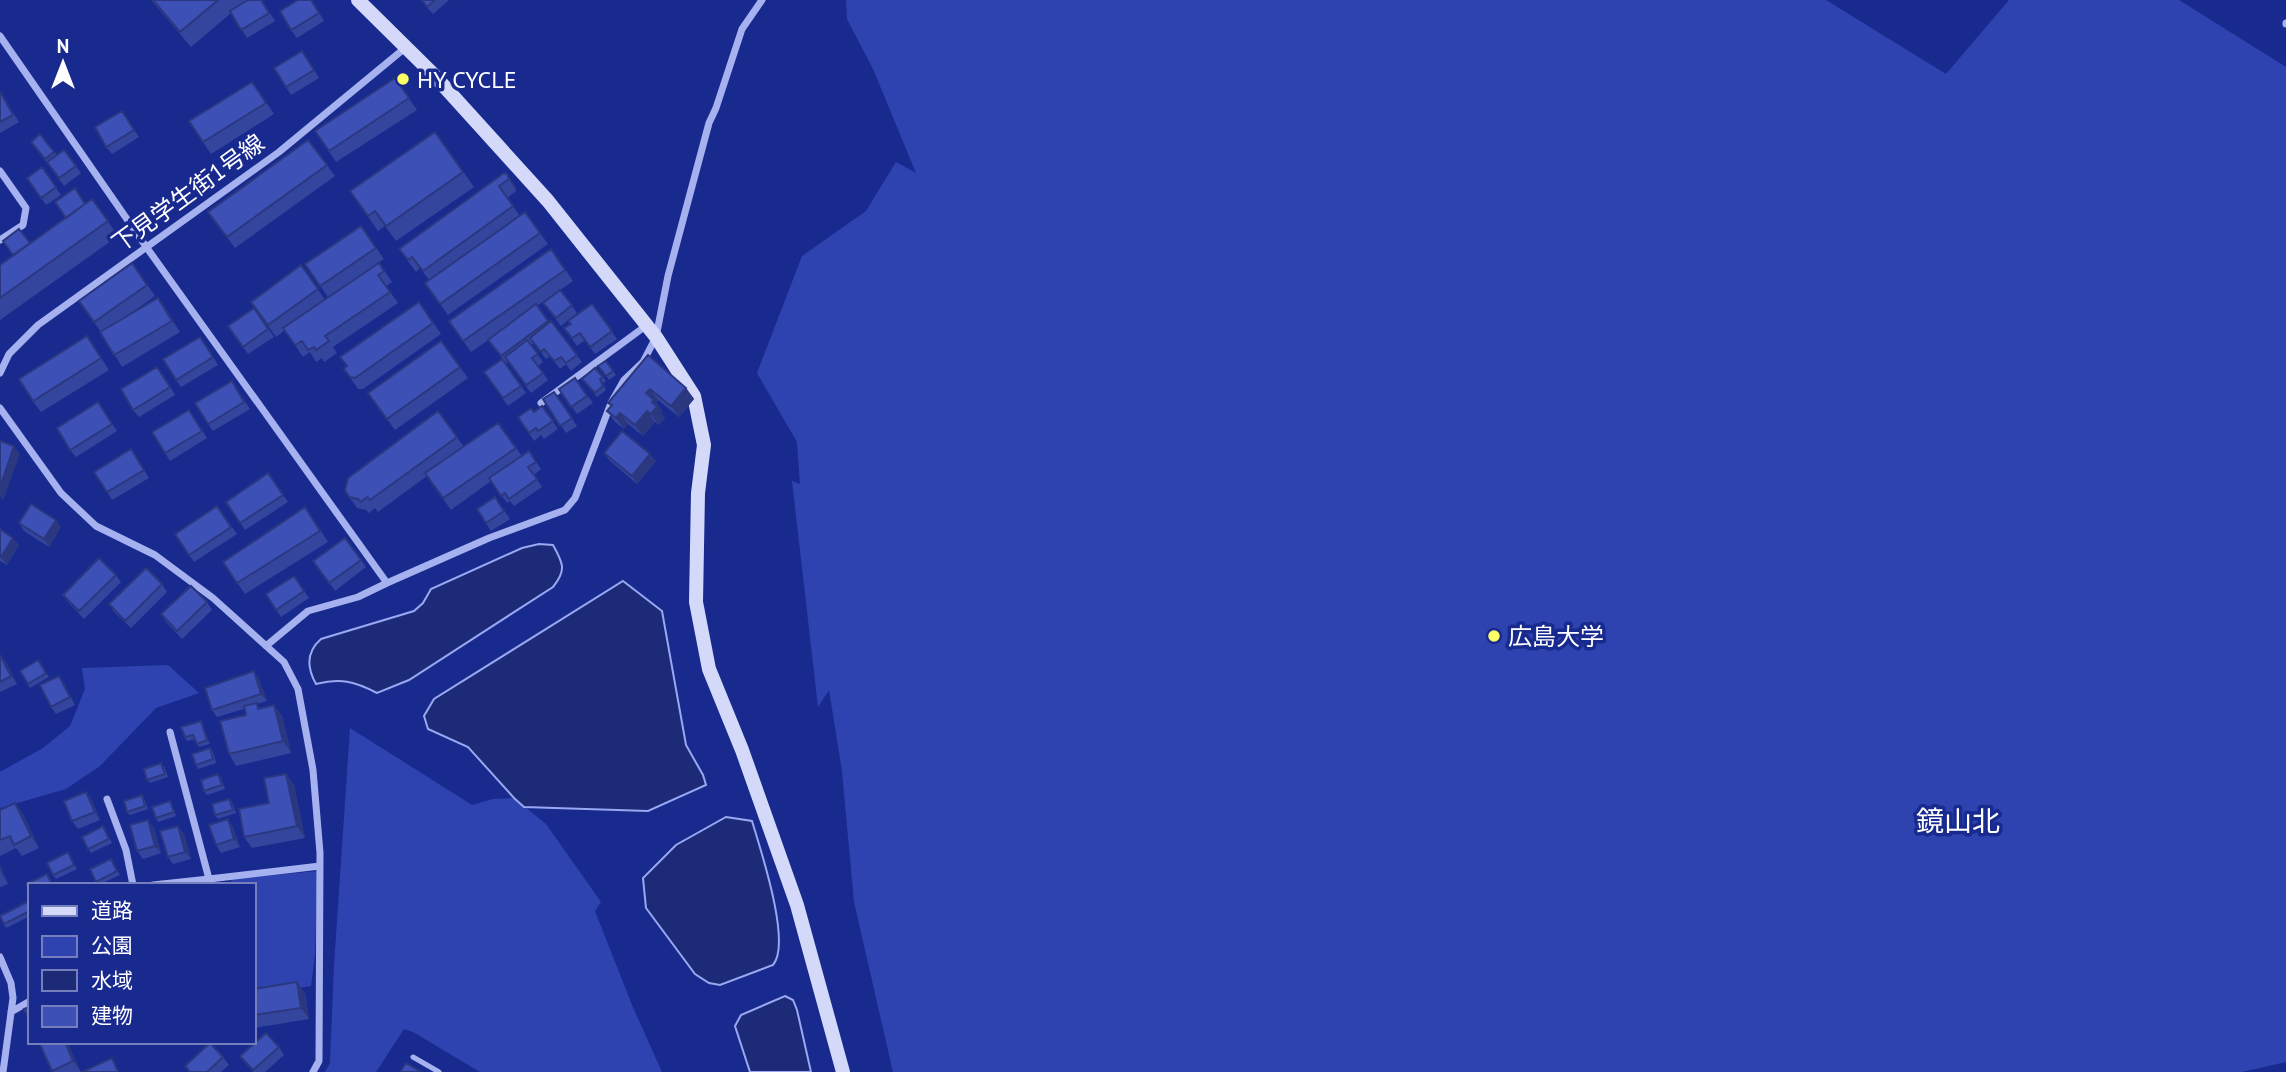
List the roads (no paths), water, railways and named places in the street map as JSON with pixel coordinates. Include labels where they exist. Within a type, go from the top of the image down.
[{"type":"street","points":[[358,0],[433,74],[548,201],[656,337],[694,396],[704,445],[698,493],[696,602],[709,669],[743,750],[797,905],[844,1072]]},
{"type":"street","points":[[266,646],[307,611],[358,597],[489,538],[565,510],[575,498],[611,403],[624,380],[643,362],[656,337],[668,276],[709,123],[742,29],[762,0]]},
{"type":"street","points":[[0,36],[147,248],[387,583]]},
{"type":"street","name":"下見学生街1号線","points":[[0,373],[9,354],[38,325],[279,152],[405,48]]},
{"type":"street","points":[[0,171],[26,208],[23,225],[0,240]]},
{"type":"street","points":[[541,403],[647,325]]},
{"type":"street","points":[[0,408],[61,494],[96,526],[155,555],[213,598],[284,662],[298,689],[313,769],[320,866],[319,1061],[313,1072]]},
{"type":"street","points":[[170,732],[209,882]]},
{"type":"street","points":[[107,799],[126,850],[132,883]]},
{"type":"street","points":[[190,883],[320,866]]},
{"type":"street","points":[[0,957],[11,983],[13,998],[3,1072]]},
{"type":"street","points":[[12,1012],[28,1002]]},
{"type":"lane","points":[[413,1057],[439,1072]]},
{"type":"water","points":[[539,544],[553,545],[561,562],[562,571],[553,587],[409,680],[377,693],[347,682],[316,684],[309,660],[321,639],[414,611],[423,603],[431,589],[522,548]]},
{"type":"water","points":[[623,581],[662,611],[686,745],[706,785],[648,811],[524,807],[468,747],[428,729],[424,716],[434,699]]},
{"type":"water","points":[[726,817],[752,821],[773,895],[779,937],[778,954],[773,965],[720,985],[709,983],[695,974],[646,908],[643,878],[676,845]]},
{"type":"water","points":[[785,996],[793,1000],[797,1010],[811,1072],[750,1072],[735,1026],[741,1015]]},
{"type":"place","name":"HY CYCLE","points":[[403,79]]},
{"type":"place","name":"広島大学","points":[[1494,636]]},
{"type":"district","name":"鏡山北","points":[[1958,820]]}]
